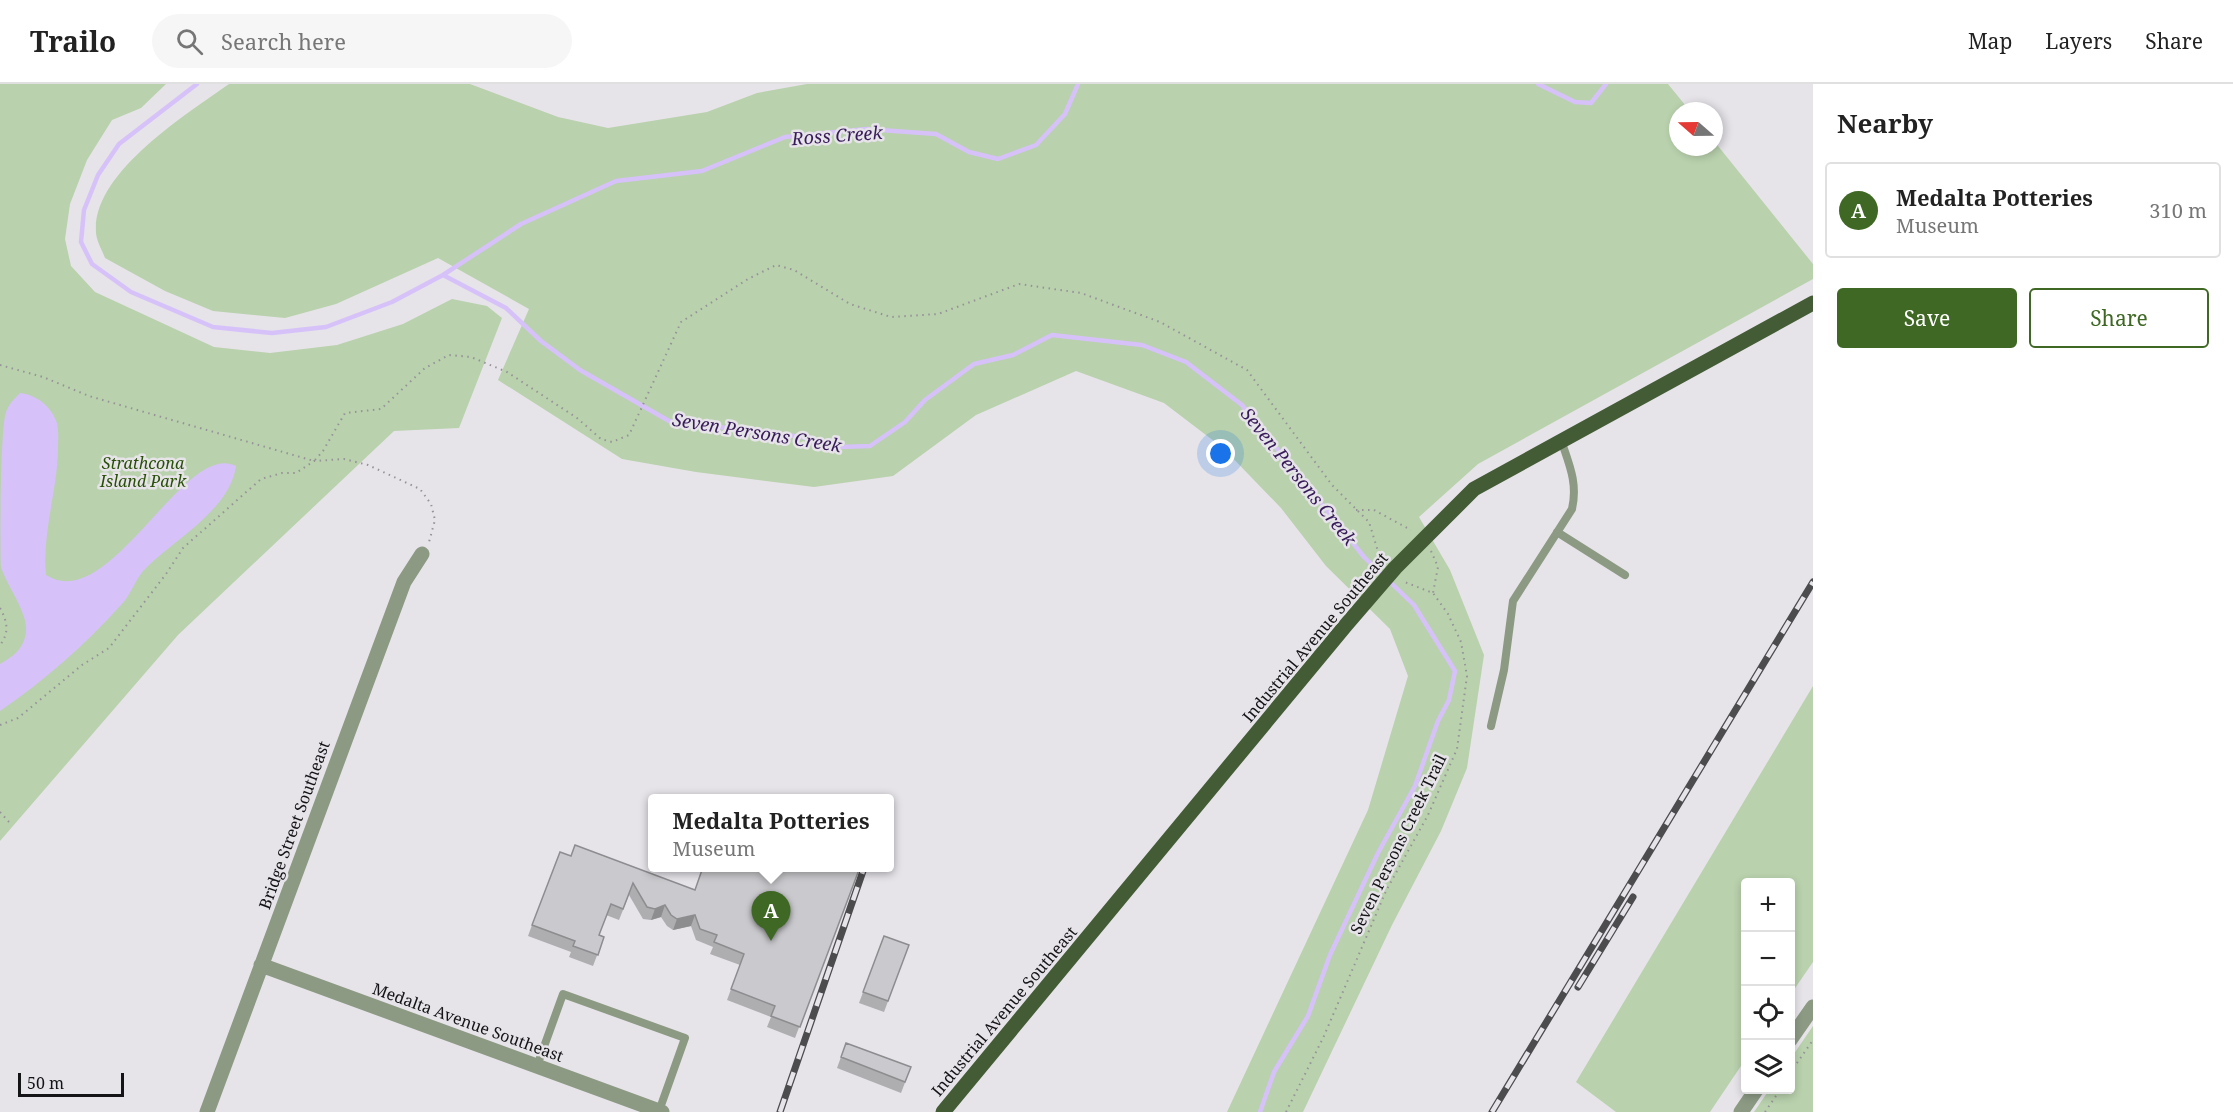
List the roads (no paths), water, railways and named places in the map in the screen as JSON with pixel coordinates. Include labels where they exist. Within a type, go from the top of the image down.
[{"type":"main road","name":"Industrial Avenue Southeast","points":[[943,1112],[1392,570],[1474,489],[1813,303]]},
{"type":"street","name":"Bridge Street Southeast","points":[[207,1112],[404,582],[422,554]]},
{"type":"street","name":"Medalta Avenue Southeast","points":[[261,965],[660,1111]]},
{"type":"street","points":[[1795,1034],[1813,1007]]},
{"type":"street","points":[[1741,1112],[1753,1094]]},
{"type":"lane","points":[[1491,726],[1504,670],[1513,601],[1572,509],[1575,494],[1574,479],[1562,440]]},
{"type":"lane","points":[[1557,532],[1625,575]]},
{"type":"lane","points":[[537,1066],[563,994],[685,1038],[660,1111]]},
{"type":"waterway","name":"Ross Creek","points":[[197,84],[119,144],[98,175],[84,210],[81,242],[92,264],[131,292],[213,327],[272,333],[326,327],[392,302],[443,275],[521,224],[616,181],[702,171],[785,137],[866,129],[936,134],[969,152],[998,159],[1036,145],[1065,114],[1078,84]]},
{"type":"waterway","name":"Ross Creek","points":[[1538,84],[1575,102],[1591,103],[1606,84]]},
{"type":"waterway","name":"Seven Persons Creek","points":[[443,275],[506,308],[541,341],[580,370],[669,421],[802,437],[839,447],[870,446],[905,422],[925,400],[974,364],[1013,355],[1052,335],[1142,345],[1186,362],[1242,405],[1364,557],[1414,605],[1455,671],[1449,700],[1438,721],[1415,786],[1378,853],[1330,955],[1308,1016],[1274,1072],[1260,1112]]},
{"type":"railway","points":[[1492,1112],[1813,582]]},
{"type":"railway","points":[[780,1112],[863,872]]},
{"type":"railway","points":[[1578,987],[1633,897]]},
{"type":"place","name":"Medalta Potteries","points":[[771,941]]},
{"type":"park label","name":"Strathcona Island Park","points":[[143,472]]}]
